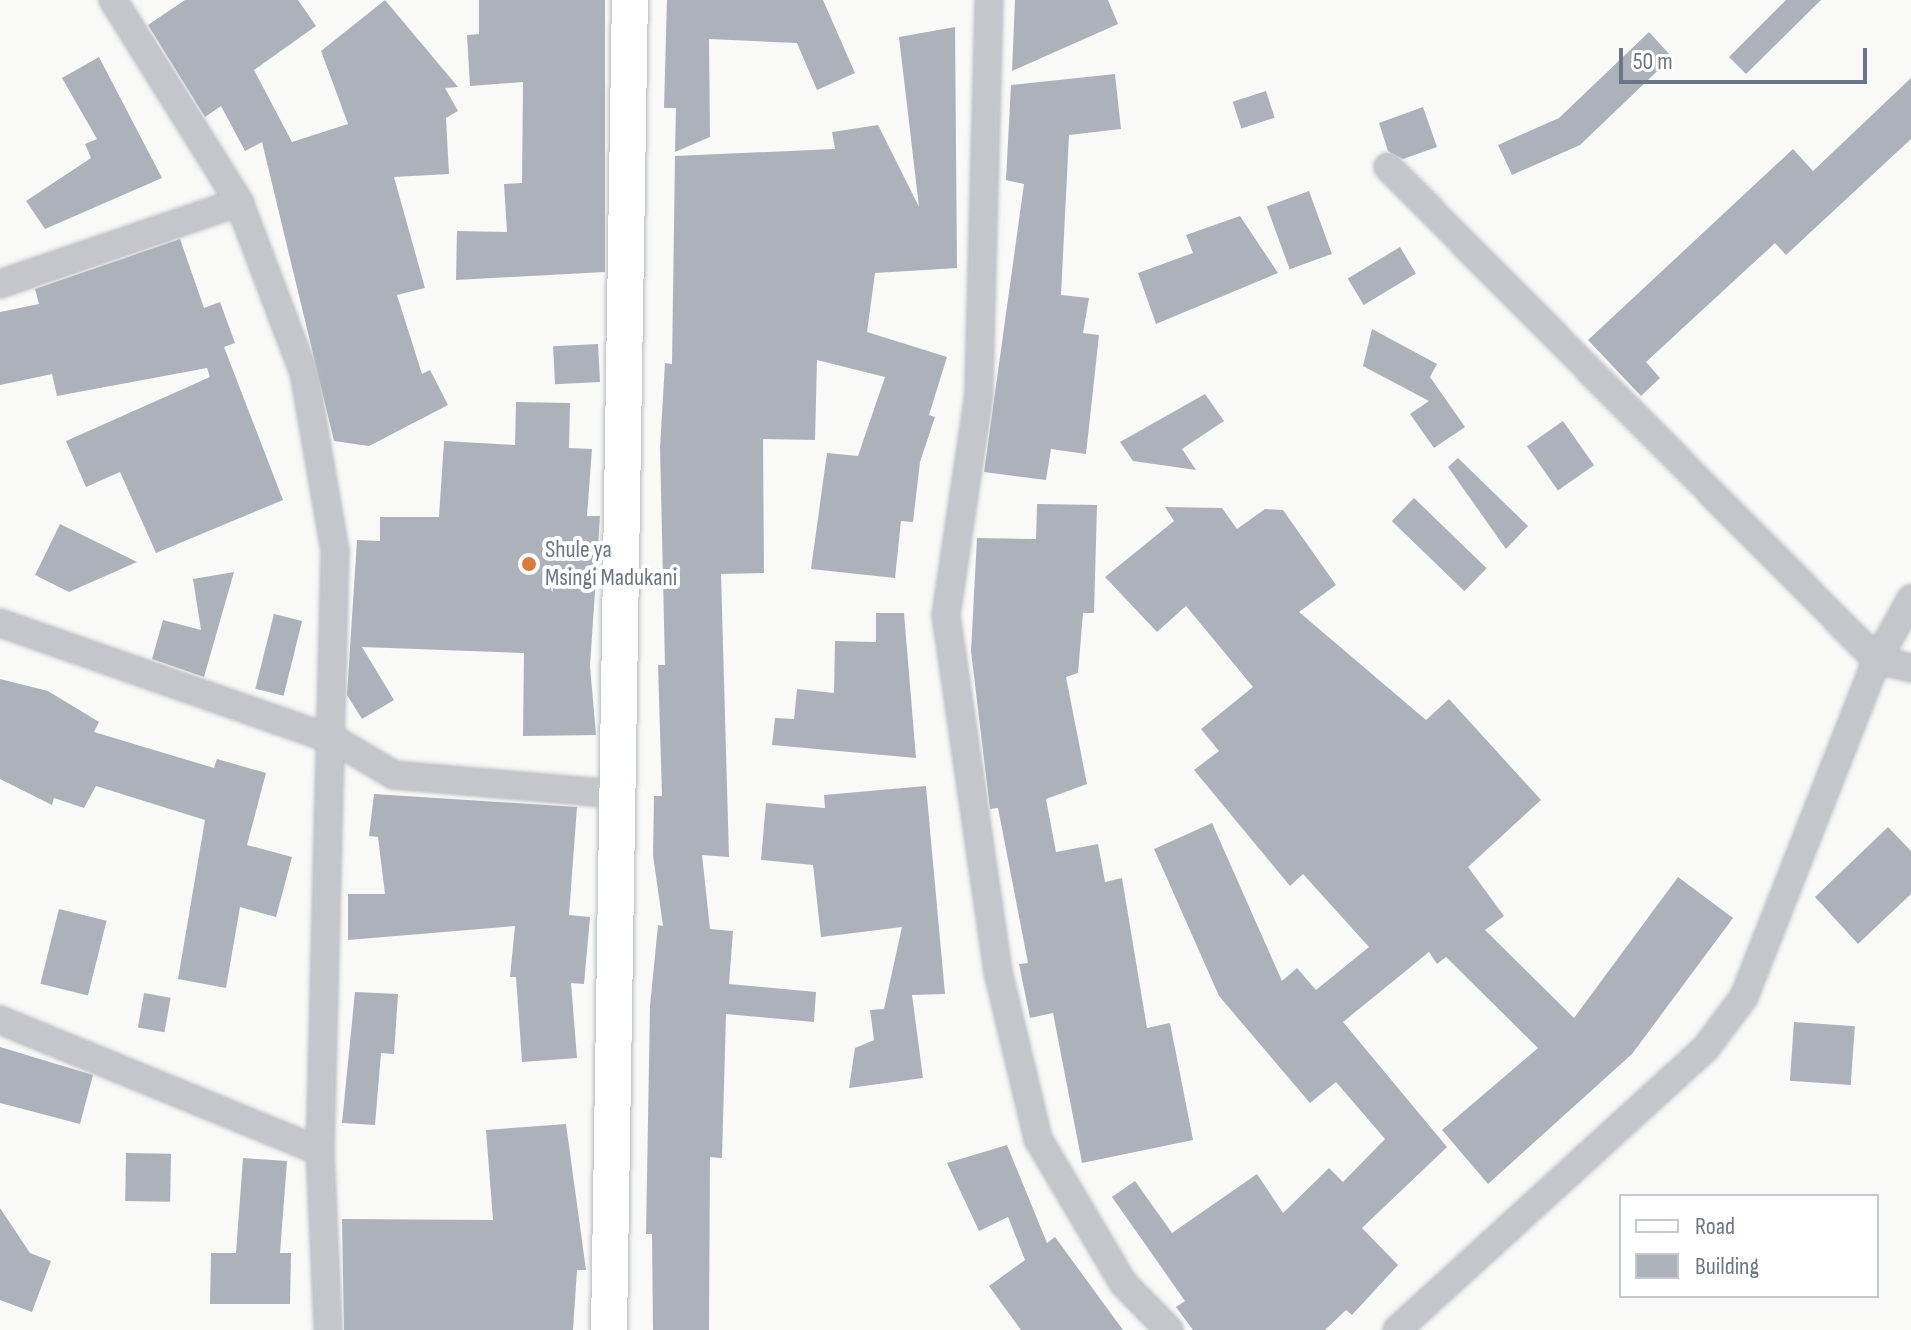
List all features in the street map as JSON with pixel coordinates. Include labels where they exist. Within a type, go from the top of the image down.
[{"type":"main road","points":[[609,1330],[630,0]]},
{"type":"street","points":[[113,0],[239,202],[304,373],[335,551],[335,740],[320,1151],[328,1330]]},
{"type":"street","points":[[989,0],[979,394],[946,615],[998,972],[1038,1139],[1123,1283],[1169,1330]]},
{"type":"street","points":[[1388,167],[1877,660],[1911,668]]},
{"type":"street","points":[[0,284],[239,202]]},
{"type":"street","points":[[1397,1330],[1705,1049],[1744,997],[1877,660],[1911,599]]},
{"type":"street","points":[[0,623],[335,740],[394,775],[617,794]]},
{"type":"street","points":[[0,1020],[320,1151]]},
{"type":"building","points":[[185,0],[298,0],[316,26],[254,70],[292,142],[348,124],[321,51],[385,0],[458,87],[445,88],[458,111],[446,118],[449,174],[394,177],[425,288],[397,295],[422,374],[430,370],[448,405],[369,446],[334,441],[262,142],[245,151],[221,106],[205,117],[148,25]]},
{"type":"building","points":[[479,0],[605,0],[605,272],[456,280],[457,231],[507,232],[504,184],[522,183],[523,82],[470,86],[467,35],[479,34]]},
{"type":"building","points":[[667,0],[823,0],[855,73],[817,90],[797,43],[709,39],[710,137],[675,152],[676,108],[664,108]]},
{"type":"building","points":[[1015,0],[1108,0],[1118,24],[1012,71]]},
{"type":"building","points":[[1786,0],[1821,0],[1746,74],[1729,57]]},
{"type":"building","points":[[955,27],[957,268],[875,273],[867,332],[947,357],[929,415],[935,417],[920,462],[913,522],[901,521],[895,578],[811,569],[827,453],[858,456],[885,377],[817,360],[815,440],[763,439],[764,573],[721,574],[729,857],[702,855],[710,929],[733,931],[729,984],[816,992],[814,1022],[726,1014],[722,1158],[710,1157],[709,1330],[653,1330],[652,1234],[646,1234],[650,1006],[658,925],[663,926],[653,855],[654,796],[662,796],[658,665],[665,665],[660,448],[665,363],[672,364],[675,156],[835,149],[832,132],[878,125],[919,207],[899,37]]},
{"type":"building","points":[[1649,32],[1672,57],[1580,145],[1512,175],[1498,145],[1559,118]]},
{"type":"building","points":[[99,57],[162,178],[45,229],[26,201],[91,158],[85,144],[97,139],[62,78]]},
{"type":"building","points":[[1115,74],[1121,129],[1069,135],[1061,295],[1089,298],[1083,333],[1099,335],[1086,454],[1051,449],[1046,480],[984,472],[1024,184],[1006,180],[1011,85]]},
{"type":"building","points":[[1911,78],[1911,139],[1786,255],[1775,243],[1646,362],[1660,378],[1641,396],[1588,340],[1793,149],[1813,171]]},
{"type":"building","points":[[1266,91],[1275,118],[1241,128],[1233,102]]},
{"type":"building","points":[[1423,107],[1437,147],[1403,159],[1388,151],[1379,123]]},
{"type":"building","points":[[1309,191],[1332,254],[1290,269],[1267,206]]},
{"type":"building","points":[[1240,216],[1278,273],[1156,324],[1138,273],[1193,253],[1186,235]]},
{"type":"building","points":[[180,239],[204,308],[220,302],[235,343],[224,347],[283,500],[156,553],[120,472],[86,487],[66,441],[210,377],[207,368],[57,396],[52,374],[0,385],[0,312],[39,304],[35,289]]},
{"type":"building","points":[[1400,247],[1416,274],[1364,305],[1348,278]]},
{"type":"building","points":[[1372,329],[1437,364],[1430,377],[1465,427],[1434,448],[1410,414],[1429,401],[1363,366]]},
{"type":"building","points":[[598,344],[600,382],[555,384],[553,346]]},
{"type":"building","points":[[1205,394],[1224,421],[1182,449],[1196,470],[1133,461],[1120,442]]},
{"type":"building","points":[[516,402],[570,403],[569,448],[592,449],[587,516],[600,516],[590,666],[596,735],[523,736],[524,653],[362,647],[394,700],[362,719],[347,695],[357,540],[380,541],[380,517],[439,517],[444,441],[515,445]]},
{"type":"building","points":[[1563,421],[1594,465],[1558,490],[1527,446]]},
{"type":"building","points":[[1458,458],[1528,526],[1506,549],[1448,467]]},
{"type":"building","points":[[1414,498],[1487,568],[1464,591],[1392,521]]},
{"type":"building","points":[[1037,504],[1097,505],[1094,613],[1083,613],[1078,673],[1066,677],[1087,784],[1046,799],[1056,852],[1098,844],[1105,882],[1122,878],[1147,1028],[1170,1023],[1193,1140],[1082,1163],[1053,1013],[1030,1018],[1019,964],[1028,963],[998,808],[990,809],[971,651],[977,538],[1036,539]]},
{"type":"building","points":[[1165,507],[1222,508],[1237,529],[1265,509],[1283,510],[1336,585],[1299,612],[1426,720],[1449,699],[1541,800],[1468,867],[1504,916],[1485,930],[1574,1018],[1678,877],[1733,918],[1632,1054],[1488,1184],[1442,1130],[1538,1048],[1446,957],[1437,964],[1429,952],[1343,1022],[1447,1147],[1362,1228],[1398,1265],[1352,1315],[1346,1310],[1325,1330],[1193,1330],[1176,1307],[1185,1301],[1112,1197],[1135,1181],[1172,1233],[1257,1174],[1283,1213],[1329,1168],[1343,1182],[1385,1139],[1336,1082],[1310,1103],[1219,996],[1154,849],[1212,823],[1282,981],[1297,968],[1316,990],[1369,947],[1303,874],[1290,886],[1194,770],[1219,751],[1201,729],[1253,687],[1186,606],[1157,632],[1105,577],[1174,521]]},
{"type":"building","points":[[60,524],[137,562],[69,592],[35,575]]},
{"type":"building","points":[[234,572],[204,677],[152,659],[163,620],[201,630],[193,579]]},
{"type":"building","points":[[876,613],[904,613],[916,758],[772,745],[775,718],[794,719],[797,689],[834,693],[835,641],[876,642]]},
{"type":"building","points":[[274,614],[302,621],[284,696],[255,689]]},
{"type":"building","points":[[0,679],[48,691],[99,722],[94,732],[214,768],[217,759],[266,773],[247,845],[292,857],[276,917],[240,907],[226,988],[178,979],[205,820],[96,786],[84,808],[54,798],[52,805],[0,779]]},
{"type":"building","points":[[926,786],[945,994],[912,995],[923,1078],[849,1088],[855,1048],[874,1040],[870,1010],[884,1009],[902,927],[821,937],[813,865],[761,860],[766,803],[825,808],[824,795]]},
{"type":"building","points":[[374,794],[577,807],[569,915],[590,917],[584,984],[571,983],[577,1058],[522,1062],[516,977],[510,977],[515,926],[348,940],[348,894],[385,894],[378,837],[369,836]]},
{"type":"building","points":[[1888,827],[1911,851],[1911,894],[1858,944],[1815,897]]},
{"type":"building","points":[[59,909],[107,921],[88,996],[40,984]]},
{"type":"building","points":[[355,992],[398,994],[394,1054],[381,1053],[375,1125],[342,1123]]},
{"type":"building","points":[[144,993],[171,998],[165,1032],[138,1027]]},
{"type":"building","points":[[1794,1022],[1855,1026],[1851,1085],[1790,1081]]},
{"type":"building","points":[[0,1047],[93,1075],[80,1124],[0,1103]]},
{"type":"building","points":[[566,1124],[586,1270],[577,1270],[573,1330],[344,1330],[342,1219],[493,1220],[486,1130]]},
{"type":"building","points":[[1007,1145],[1047,1243],[1055,1237],[1123,1330],[1021,1330],[989,1286],[1025,1260],[1008,1217],[979,1231],[947,1163]]},
{"type":"building","points":[[126,1153],[171,1154],[170,1202],[125,1201]]},
{"type":"building","points":[[243,1158],[287,1161],[280,1253],[291,1253],[290,1304],[210,1304],[211,1253],[236,1253]]},
{"type":"building","points":[[0,1208],[30,1253],[51,1261],[32,1312],[0,1300]]},
{"type":"place","name":"Shule ya Msingi Madukani","points":[[529,564]]}]
